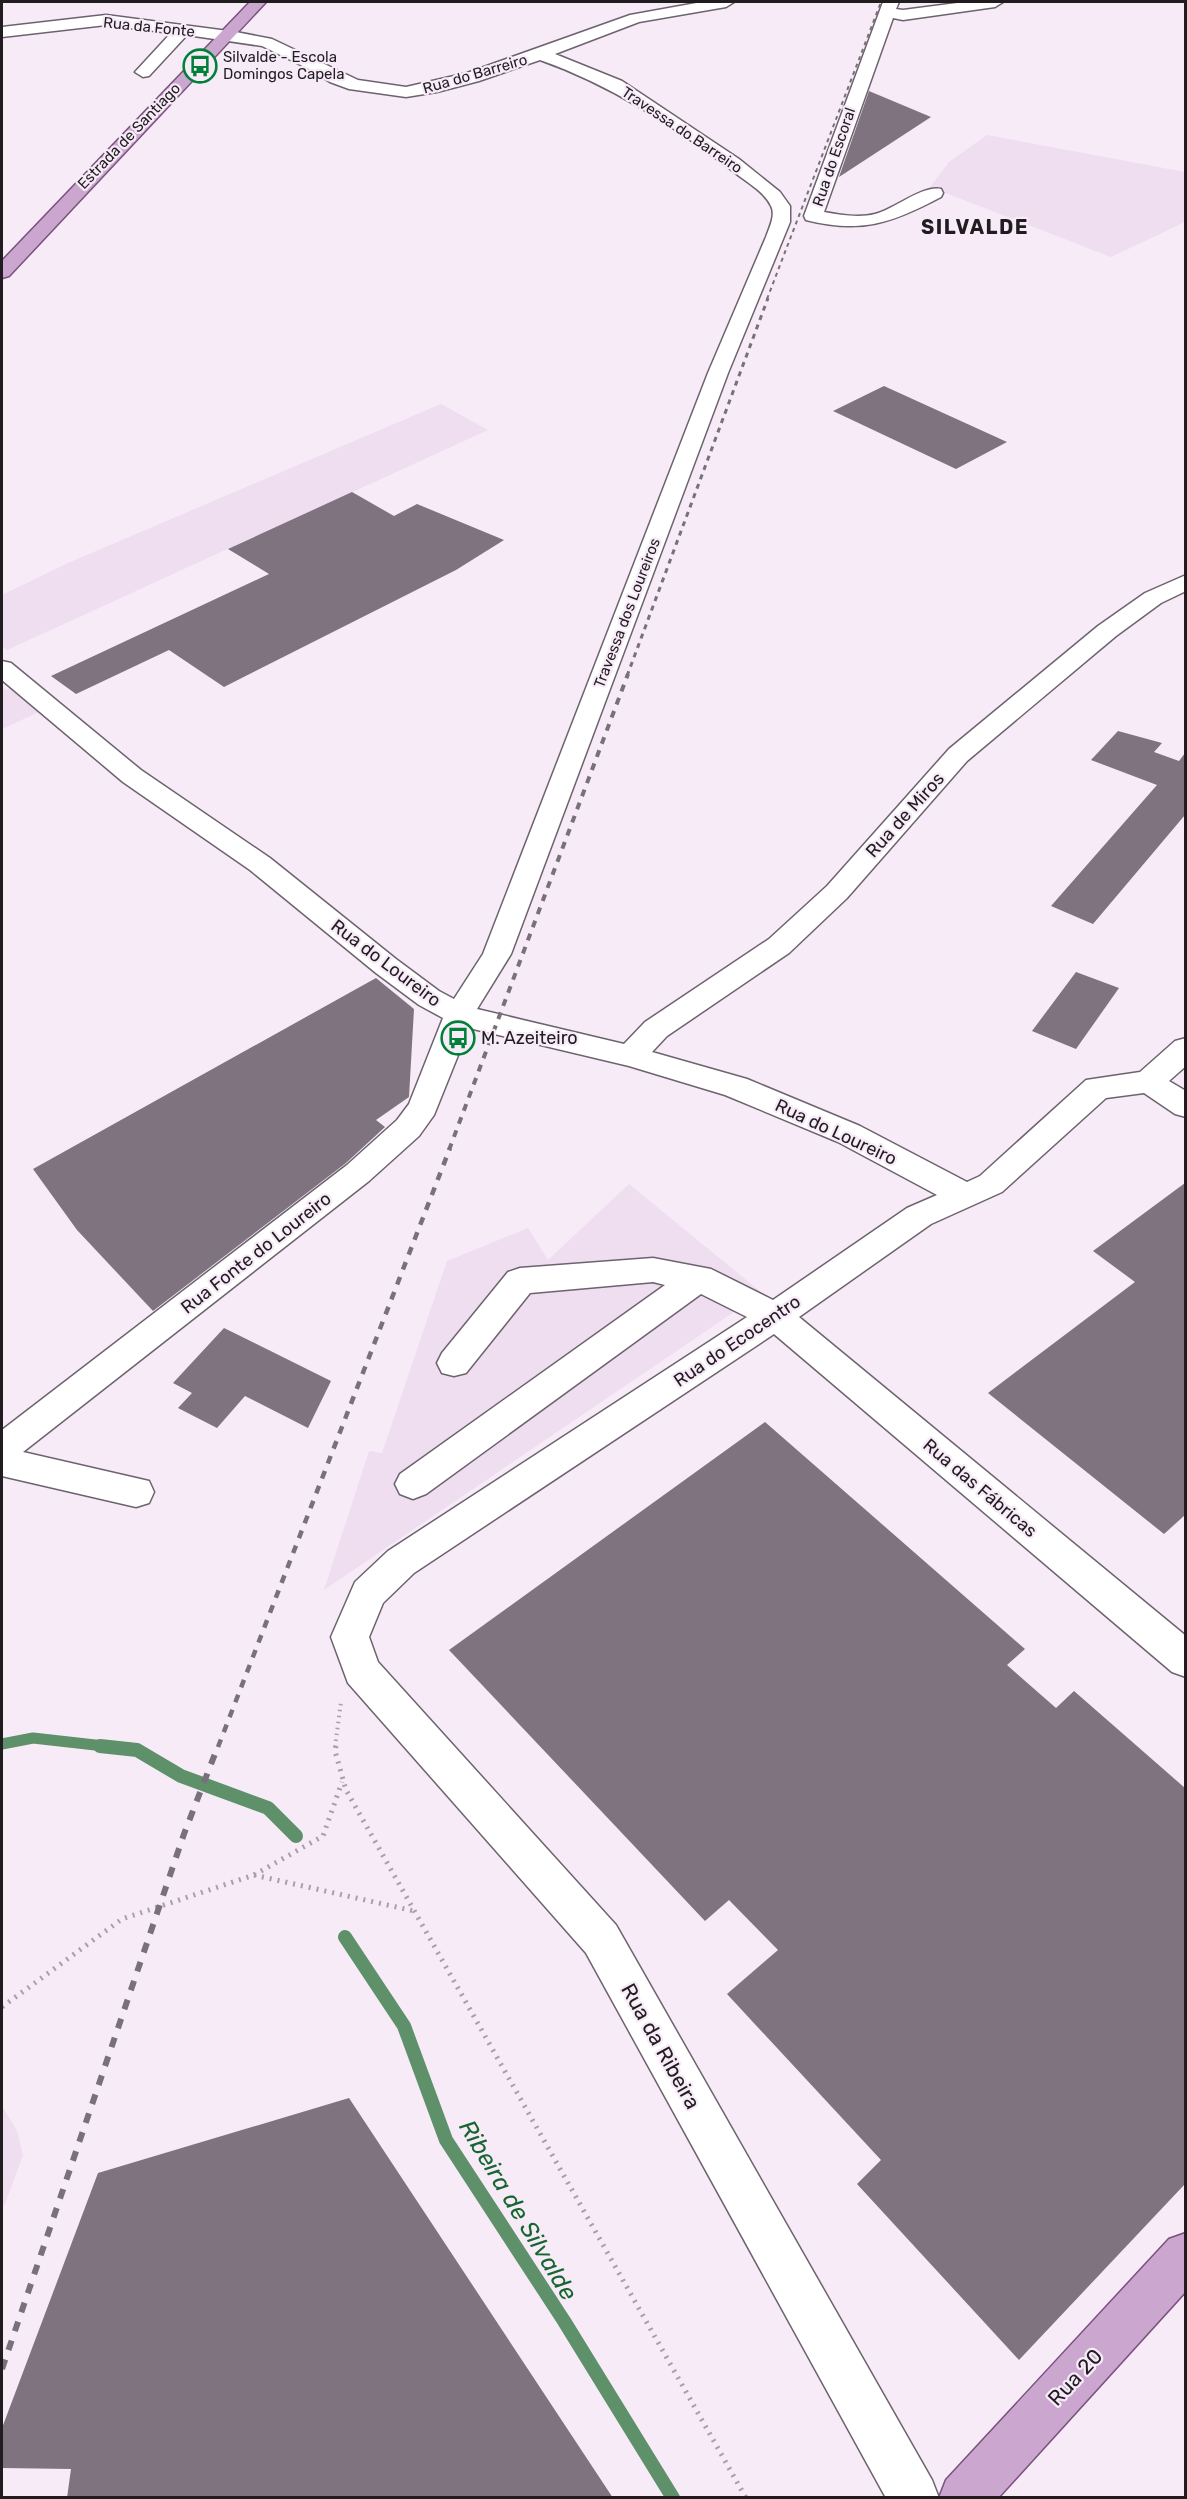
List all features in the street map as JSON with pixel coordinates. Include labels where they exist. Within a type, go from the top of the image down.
[{"type":"main road","name":"Estrada de Santiago","points":[[4,264],[258,2]]},
{"type":"main road","name":"Rua 20","points":[[964,2498],[1185,2256]]},
{"type":"street","name":"Rua do Barreiro","points":[[225,36],[266,42],[317,66],[336,78],[364,87],[392,91],[437,87],[540,54],[565,42],[636,18],[726,2]]},
{"type":"street","points":[[894,10],[995,2]]},
{"type":"street","points":[[65,7],[85,18],[86,22]]},
{"type":"street","points":[[894,10],[943,27]]},
{"type":"street","name":"Rua do Escoral","points":[[894,10],[813,216],[850,223],[868,222],[888,218],[934,193]]},
{"type":"street","name":"Rua da Fonte","points":[[2,32],[106,20],[160,18],[183,30],[225,36]]},
{"type":"street","points":[[142,72],[183,30]]},
{"type":"street","name":"Travessa do Barreiro","points":[[540,54],[596,75],[651,106],[764,186],[777,197],[782,206]]},
{"type":"street","name":"Travessa dos Loureiros","points":[[459,1014],[497,954],[718,373],[776,237],[782,218],[782,206]]},
{"type":"street","name":"Rua de Miros","points":[[631,1056],[656,1029],[779,946],[837,892],[967,747],[1107,631],[1153,598],[1185,582]]},
{"type":"street","name":"Rua do Loureiro","points":[[2,668],[132,776],[260,864],[429,998],[459,1014],[497,1026],[631,1056],[736,1087],[849,1134],[965,1195]]},
{"type":"street","name":"Rua Fonte do Loureiro","points":[[2,1449],[358,1173],[408,1128],[423,1107],[459,1014]]},
{"type":"street","points":[[1185,1048],[1149,1082],[1185,1106]]},
{"type":"street","name":"Rua do Ecocentro","points":[[350,1637],[368,1593],[401,1562],[775,1316],[919,1216],[991,1184],[1097,1088],[1149,1082]]},
{"type":"street","name":"Rua das Fábricas","points":[[454,1362],[520,1281],[652,1270],[699,1278],[775,1316],[1185,1660]]},
{"type":"street","points":[[413,1484],[699,1278]]},
{"type":"street","points":[[2,1462],[136,1492]]},
{"type":"street","name":"Rua da Ribeira","points":[[350,1637],[362,1671],[601,1939],[914,2498]]},
{"type":"path","points":[[350,1637],[335,1751],[346,1790],[746,2498]]},
{"type":"path","points":[[2,2007],[122,1918],[254,1875],[323,1836],[343,1780]]},
{"type":"path","points":[[254,1875],[415,1912]]},
{"type":"shaded area","points":[[987,135],[1185,172],[1185,222],[1111,257],[930,187],[949,162]]},
{"type":"shaded area","points":[[441,404],[488,430],[7,650],[2,646],[2,595],[68,563]]},
{"type":"shaded area","points":[[2,686],[6,690],[9,688],[39,712],[2,729]]},
{"type":"shaded area","points":[[629,1184],[762,1293],[324,1590],[369,1451],[382,1453],[447,1261],[528,1228],[548,1260]]},
{"type":"shaded area","points":[[2,2106],[17,2131],[23,2155],[5,2204],[2,2206]]},
{"type":"building","points":[[869,91],[931,117],[839,177]]},
{"type":"building","points":[[884,386],[1007,442],[956,469],[833,411]]},
{"type":"building","points":[[352,492],[394,516],[417,504],[504,540],[456,570],[224,687],[169,650],[76,694],[51,676],[269,574],[228,549]]},
{"type":"building","points":[[1118,731],[1162,743],[1154,752],[1179,761],[1185,753],[1185,815],[1093,924],[1051,906],[1157,785],[1091,760]]},
{"type":"building","points":[[1076,972],[1119,988],[1076,1049],[1032,1031]]},
{"type":"building","points":[[376,978],[414,1009],[409,1097],[376,1120],[385,1127],[346,1163],[153,1311],[77,1230],[33,1169]]},
{"type":"building","points":[[1185,1183],[1185,1515],[1164,1534],[988,1393],[1135,1282],[1093,1251]]},
{"type":"building","points":[[224,1328],[331,1381],[308,1428],[245,1396],[217,1428],[178,1408],[192,1393],[173,1383]]},
{"type":"building","points":[[765,1422],[1025,1649],[1007,1665],[1056,1708],[1074,1691],[1185,1788],[1185,2184],[1019,2360],[857,2184],[881,2160],[727,1994],[778,1950],[729,1900],[705,1921],[449,1650]]},
{"type":"building","points":[[349,2098],[613,2498],[67,2498],[71,2469],[2,2468],[2,2428],[98,2173]]},
{"type":"waterway","name":"Ribeira de Silvalde","points":[[2,1744],[33,1738],[113,1747]]},
{"type":"waterway","name":"Ribeira de Silvalde","points":[[100,1746],[137,1750],[181,1776],[268,1808],[296,1836]]},
{"type":"waterway","name":"Ribeira de Silvalde","points":[[345,1937],[404,2026],[446,2140],[564,2321],[673,2498]]},
{"type":"railway","points":[[767,299],[881,2]]},
{"type":"railway","points":[[627,676],[768,298]]},
{"type":"railway","points":[[449,1150],[628,674]]},
{"type":"railway","points":[[218,1747],[450,1148]]},
{"type":"railway","points":[[2,2369],[184,1834],[218,1746]]},
{"type":"place","name":"Silvalde - Escola Domingos Capela","points":[[200,66]]},
{"type":"place","name":"M. Azeiteiro","points":[[458,1038]]},
{"type":"district","name":"SILVALDE","points":[[975,227]]}]
